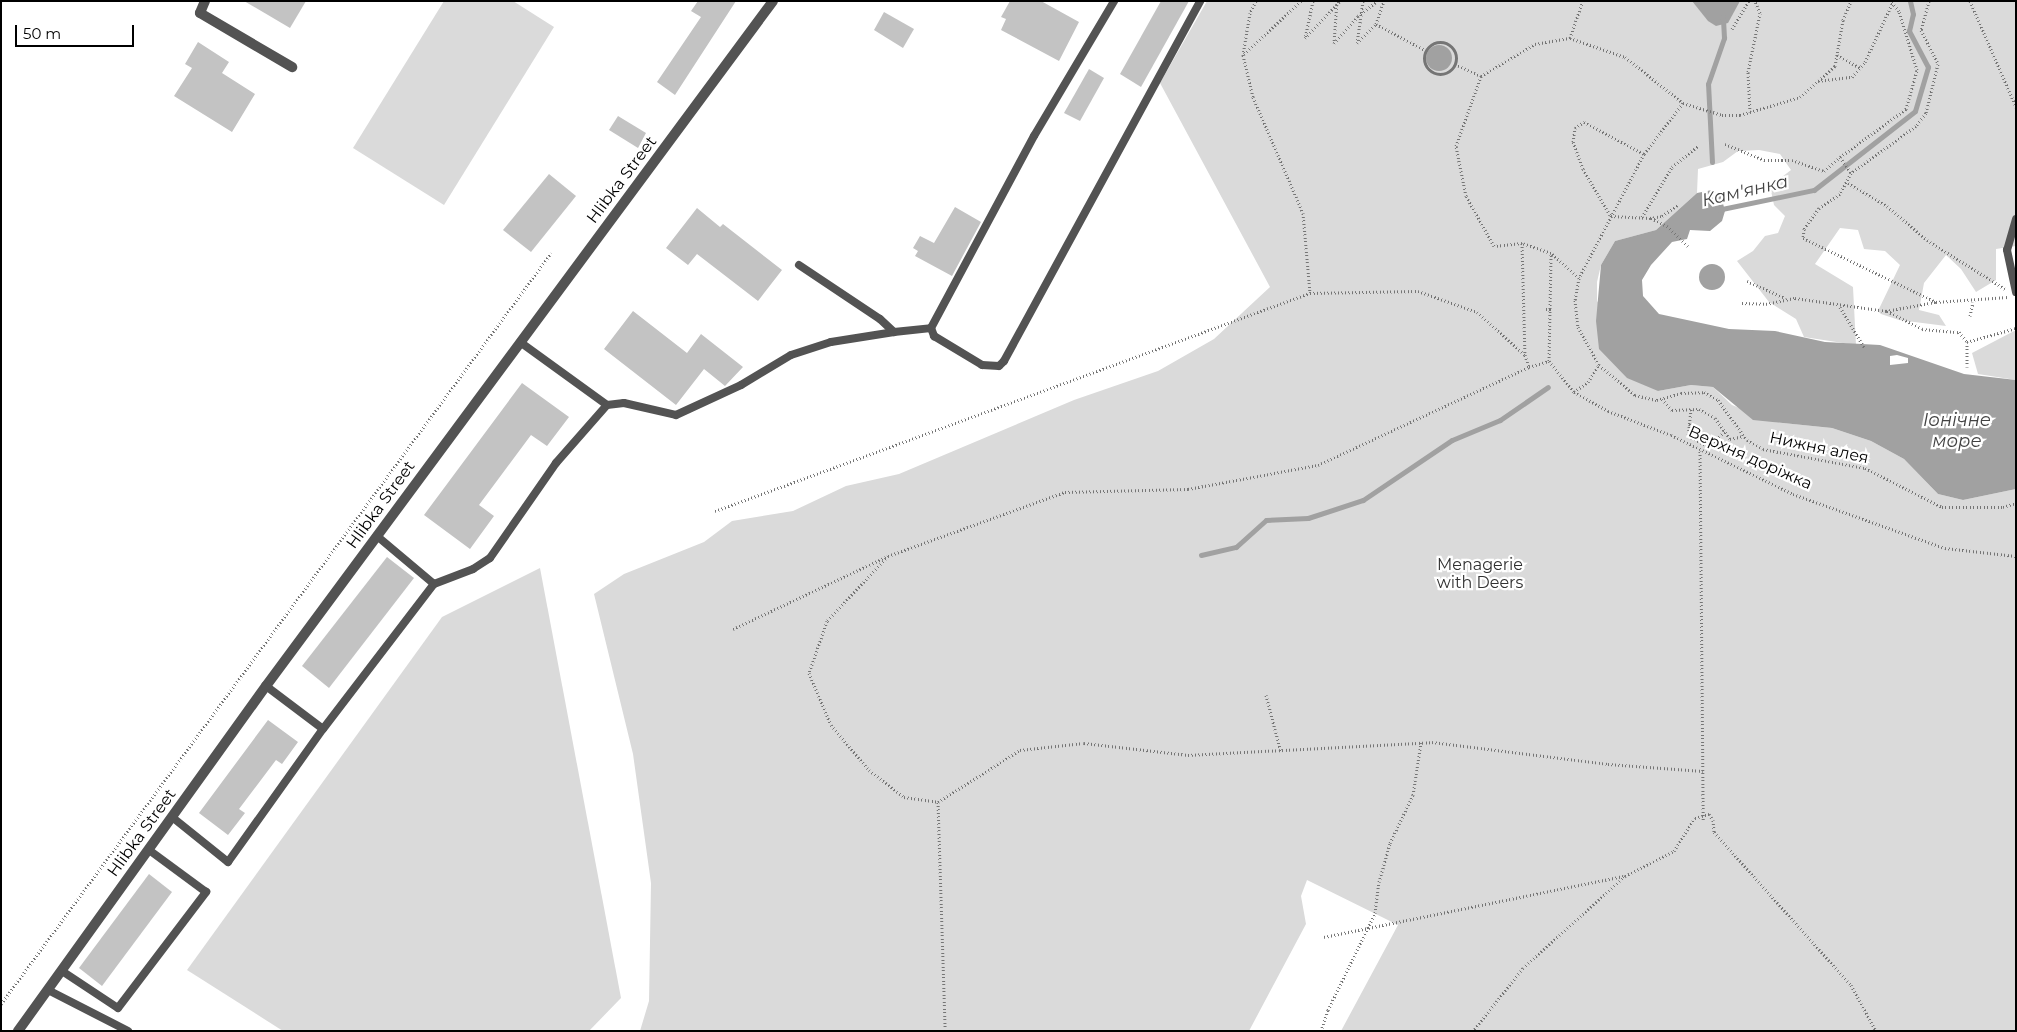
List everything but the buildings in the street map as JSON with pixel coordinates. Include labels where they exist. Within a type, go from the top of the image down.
[{"type":"street","points":[[206,1],[200,14],[292,67]]},
{"type":"street","name":"Hlibka Street","points":[[18,1031],[266,686],[773,1]]},
{"type":"lane","points":[[1114,1],[1034,136],[931,328],[934,336],[982,365],[999,366],[1004,361],[1200,1]]},
{"type":"lane","points":[[2016,219],[2007,250],[2016,294]]},
{"type":"lane","points":[[799,265],[872,313],[894,332]]},
{"type":"lane","points":[[520,342],[606,405],[624,403],[676,415],[741,385],[791,355],[831,342],[931,328]]},
{"type":"lane","points":[[172,818],[228,862],[323,729],[434,584],[473,569],[490,558],[556,463],[606,405]]},
{"type":"lane","points":[[377,536],[434,584]]},
{"type":"lane","points":[[266,686],[323,729]]},
{"type":"lane","points":[[62,971],[118,1008],[206,892],[149,850]]},
{"type":"lane","points":[[48,990],[128,1031]]},
{"type":"path","points":[[1256,1],[1250,13],[1243,55],[1253,97],[1303,213],[1310,293]]},
{"type":"path","points":[[1243,55],[1301,1]]},
{"type":"path","points":[[1313,1],[1305,38],[1338,2]]},
{"type":"path","points":[[1363,1],[1358,16],[1357,43],[1376,24],[1384,1]]},
{"type":"path","points":[[1338,2],[1334,43],[1358,16],[1377,1]]},
{"type":"path","points":[[1570,38],[1583,1]]},
{"type":"path","points":[[1732,29],[1749,1]]},
{"type":"path","points":[[1750,112],[1748,72],[1760,13],[1755,1]]},
{"type":"path","points":[[1579,278],[1551,253],[1522,243],[1494,246],[1466,196],[1456,146],[1481,76],[1535,44],[1570,38],[1625,57],[1683,103],[1695,108],[1722,115],[1750,112],[1800,97],[1834,66],[1843,20],[1851,1]]},
{"type":"path","points":[[1928,1],[1921,30],[1938,64],[1926,113],[1916,126],[1851,173],[1848,183],[1840,194],[1819,208],[1804,229],[1803,238],[1936,302]]},
{"type":"path","points":[[1970,1],[2016,107]]},
{"type":"path","points":[[1725,144],[1764,160],[1792,160],[1824,171],[1906,109],[1917,70],[1899,11],[1892,2],[1860,68],[1852,77],[1818,81]]},
{"type":"path","points":[[1376,24],[1425,50]]},
{"type":"path","points":[[1433,43],[1448,44],[1455,52],[1455,64],[1447,72],[1435,74],[1425,66],[1425,50],[1433,43]]},
{"type":"path","points":[[1836,55],[1860,68]]},
{"type":"path","points":[[1455,64],[1481,76]]},
{"type":"path","name":"Нижня алея","points":[[1683,103],[1644,154],[1579,278],[1575,300],[1578,327],[1599,365],[1635,395],[1662,398],[1681,393],[1704,392],[1718,400],[1744,436],[1763,449],[1865,468],[1942,507],[2003,507],[2016,503]]},
{"type":"path","points":[[1644,154],[1584,122],[1575,128],[1573,142],[1583,169],[1611,216],[1650,218],[1662,216],[1678,205]]},
{"type":"path","points":[[1642,217],[1672,167],[1698,146]]},
{"type":"path","points":[[1841,158],[1851,173]]},
{"type":"path","points":[[1848,183],[1886,206],[1928,240],[2016,294]]},
{"type":"path","points":[[1650,218],[1667,226],[1688,246]]},
{"type":"path","points":[[1522,243],[1525,355],[1528,367]]},
{"type":"path","points":[[1,1004],[551,253]]},
{"type":"path","points":[[733,629],[888,556],[1065,492],[1188,489],[1318,465],[1528,367],[1549,361],[1552,309],[1551,253]]},
{"type":"path","points":[[1747,281],[1785,298],[1840,307],[1886,311],[1936,302],[1973,302],[2016,294]]},
{"type":"path","points":[[715,511],[1310,293],[1418,291],[1477,312],[1525,355]]},
{"type":"path","points":[[1742,303],[1766,304],[1785,298]]},
{"type":"path","points":[[1970,316],[1973,302]]},
{"type":"path","points":[[1840,307],[1864,347]]},
{"type":"path","points":[[1546,309],[1552,309]]},
{"type":"path","points":[[1886,311],[1922,329],[1959,332],[1967,342],[1967,366]]},
{"type":"path","points":[[1967,342],[2016,328]]},
{"type":"path","name":"Верхня доріжка","points":[[1549,361],[1574,392],[1608,412],[1671,435],[1690,446],[1793,494],[1945,548],[2016,556]]},
{"type":"path","points":[[1574,392],[1588,382],[1599,365]]},
{"type":"path","points":[[1662,398],[1672,410],[1689,409],[1716,418],[1730,439],[1744,436]]},
{"type":"path","points":[[1689,409],[1688,436],[1690,436],[1690,446]]},
{"type":"path","points":[[1689,424],[1714,440]]},
{"type":"path","points":[[1703,821],[1702,451],[1725,431]]},
{"type":"path","points":[[1690,436],[1707,445]]},
{"type":"path","points":[[888,556],[827,621],[809,673],[831,725],[869,770],[904,797],[938,802],[1020,750],[1084,743],[1188,755],[1281,752],[1432,742],[1608,764],[1702,771]]},
{"type":"path","points":[[1266,695],[1281,752]]},
{"type":"path","points":[[1321,1031],[1328,1010],[1375,912],[1379,882],[1390,843],[1413,794],[1421,743]]},
{"type":"path","points":[[938,802],[945,1031]]},
{"type":"path","points":[[1473,1031],[1523,968],[1625,876],[1674,851],[1695,818],[1703,813]]},
{"type":"path","points":[[1703,813],[1713,820],[1714,832],[1850,985],[1876,1031]]},
{"type":"path","points":[[1324,937],[1625,876]]},
{"type":"green space","points":[[444,1],[513,1],[554,27],[444,205],[353,148]]},
{"type":"green space","name":"Menagerie with Deers","points":[[1207,1],[2016,1],[2016,246],[1996,249],[1996,280],[1976,292],[1961,269],[1946,255],[1924,283],[1919,310],[1939,315],[1946,326],[1899,320],[1881,314],[1878,311],[1900,265],[1885,251],[1864,249],[1858,230],[1840,228],[1815,264],[1853,287],[1856,345],[1804,337],[1796,319],[1769,302],[1737,261],[1753,251],[1765,236],[1778,233],[1785,216],[1774,205],[1770,186],[1791,170],[1780,154],[1759,150],[1738,151],[1723,162],[1698,169],[1697,193],[1656,230],[1615,241],[1601,265],[1597,282],[1597,301],[1658,391],[1691,385],[1713,387],[1732,405],[1774,422],[1832,428],[1871,441],[1904,459],[1938,494],[1963,500],[2016,489],[2016,1031],[1341,1031],[1398,925],[1307,880],[1301,896],[1306,924],[1249,1031],[640,1031],[649,1001],[651,883],[633,754],[594,594],[624,574],[704,542],[732,521],[793,511],[846,486],[899,474],[1074,400],[1158,371],[1214,339],[1270,287],[1160,83]]},
{"type":"green space","points":[[2016,330],[2016,380],[1978,374],[1972,353]]},
{"type":"green space","points":[[540,568],[621,998],[589,1031],[283,1031],[187,970],[442,617]]},
{"type":"water","points":[[1692,1],[1740,1],[1728,23],[1716,26],[1708,21]]},
{"type":"water","points":[[1439,45],[1448,49],[1452,58],[1448,67],[1439,71],[1430,67],[1426,58],[1430,49]]},
{"type":"water","name":"Іонічне море","points":[[1712,190],[1721,196],[1725,211],[1722,221],[1710,231],[1690,230],[1687,239],[1672,242],[1651,265],[1642,280],[1643,296],[1659,314],[1729,329],[1775,331],[1825,342],[1880,345],[1964,374],[2016,380],[2016,489],[1963,500],[1938,494],[1904,459],[1871,441],[1832,428],[1753,420],[1713,387],[1691,385],[1658,391],[1627,378],[1599,349],[1596,321],[1601,265],[1615,241],[1656,230],[1697,193]],"holes":[[[1897,355],[1908,358],[1908,363],[1890,365],[1890,356]]]},
{"type":"water","points":[[1712,264],[1721,268],[1725,277],[1721,286],[1712,290],[1703,286],[1699,277],[1703,268]]},
{"type":"waterway","name":"Кам'янка","points":[[1717,210],[1814,190],[1915,111],[1928,67],[1909,31],[1913,14],[1910,1]]},
{"type":"waterway","points":[[1712,162],[1708,84],[1724,38],[1723,17]]},
{"type":"waterway","points":[[1201,555],[1236,547],[1266,520],[1308,518],[1363,500],[1452,440],[1500,420],[1548,387]]}]
